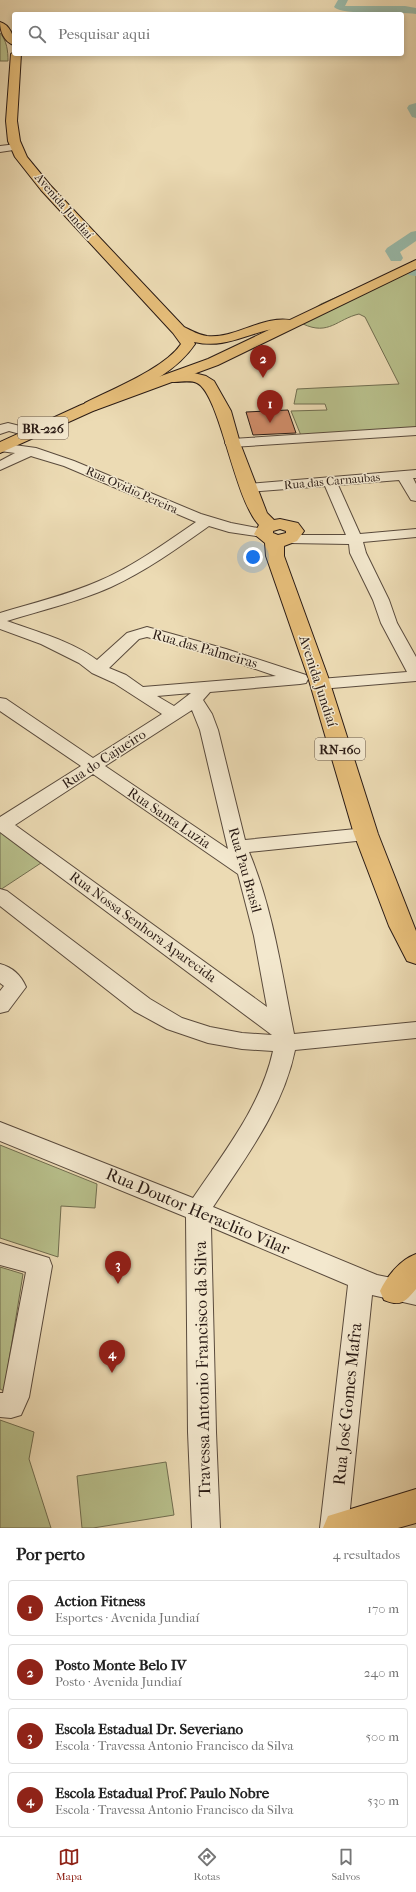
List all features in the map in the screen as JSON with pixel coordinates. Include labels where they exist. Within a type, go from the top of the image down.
[{"type":"main road","points":[[0,25],[12,40]]},
{"type":"main road","name":"Avenida Jundiaí","points":[[16,56],[12,133],[17,147],[43,184],[179,330],[188,344],[185,351],[180,356],[155,372],[87,408]]},
{"type":"main road","name":"BR-226","points":[[1,447],[87,408],[214,362],[416,264]]},
{"type":"main road","name":"Avenida Jundiaí","points":[[179,330],[195,339],[211,341],[238,336],[266,325],[290,324]]},
{"type":"main road","points":[[214,362],[211,371],[220,391],[219,401],[232,444],[248,488],[259,516],[276,532]]},
{"type":"main road","points":[[172,378],[190,377],[204,381],[208,384],[219,401]]},
{"type":"main road","name":"Avenida Jundiaí","points":[[276,532],[275,556],[313,680],[366,834],[401,926],[416,955]]},
{"type":"main road","points":[[406,1292],[416,1266]]},
{"type":"main road","points":[[345,1527],[416,1506]]},
{"type":"street","points":[[0,149],[17,147]]},
{"type":"street","points":[[0,430],[8,427],[31,433]]},
{"type":"street","points":[[232,444],[416,431]]},
{"type":"street","name":"Rua Ovidio Pereira","points":[[1,447],[31,451],[89,470],[175,509],[207,521],[233,528],[276,532],[331,540],[416,533]]},
{"type":"street","points":[[0,466],[31,451]]},
{"type":"street","points":[[410,475],[416,497]]},
{"type":"street","name":"Rua das Carnaubas","points":[[248,488],[410,475]]},
{"type":"street","points":[[330,482],[355,538],[358,553],[381,600],[389,623],[416,672]]},
{"type":"street","points":[[0,618],[66,599],[110,582],[148,562],[207,521]]},
{"type":"street","points":[[0,624],[85,658],[98,669],[120,679],[174,714]]},
{"type":"street","name":"Rua das Palmeiras","points":[[98,669],[133,636],[147,632],[313,680]]},
{"type":"street","points":[[139,692],[199,694],[313,680],[416,676]]},
{"type":"street","name":"Rua do Cajueiro","points":[[1,825],[174,714],[199,694]]},
{"type":"street","name":"Rua Pau Brasil","points":[[198,1210],[250,1131],[278,1076],[284,1059],[284,1037],[264,936],[247,870],[237,847],[199,694]]},
{"type":"street","name":"Rua Santa Luzia","points":[[0,703],[247,870]]},
{"type":"street","name":"Rua Nossa Senhora Aparecida","points":[[1,825],[284,1037]]},
{"type":"street","points":[[237,847],[366,834]]},
{"type":"street","points":[[0,896],[159,1016],[191,1031],[206,1035],[251,1042],[284,1037],[416,1030]]},
{"type":"street","points":[[0,971],[14,983],[15,989],[0,1004]]},
{"type":"street","name":"Rua Doutor Heraclito Vilar","points":[[0,1132],[198,1210],[361,1280],[406,1292]]},
{"type":"street","name":"Travessa Antonio Francisco da Silva","points":[[198,1210],[202,1432],[206,1528]]},
{"type":"street","points":[[0,1254],[40,1266],[16,1397],[11,1406],[0,1405]]},
{"type":"street","name":"Rua José Gomes Mafra","points":[[345,1527],[361,1280]]},
{"type":"green space","points":[[0,33],[7,46],[8,61],[0,61]]},
{"type":"green space","points":[[416,262],[416,431],[302,438],[291,411],[327,410],[325,404],[294,404],[297,389],[399,384],[365,317],[359,314],[332,325],[320,328],[303,324],[306,314],[321,304]]},
{"type":"green space","points":[[0,830],[44,861],[0,890]]},
{"type":"green space","points":[[0,1145],[97,1184],[95,1208],[61,1206],[58,1257],[0,1238]]},
{"type":"green space","points":[[0,1267],[23,1274],[4,1391],[0,1389]]},
{"type":"green space","points":[[0,1420],[34,1432],[29,1459],[51,1528],[0,1528]]},
{"type":"green space","points":[[166,1462],[174,1515],[93,1528],[82,1528],[77,1476]]},
{"type":"building","points":[[288,410],[296,433],[253,435],[246,412]]},
{"type":"waterway","points":[[343,0],[339,7],[346,9],[405,9],[416,11]]},
{"type":"waterway","points":[[416,107],[413,108],[416,114]]},
{"type":"waterway","points":[[396,258],[392,251],[416,235]]},
{"type":"place","name":"Posto Monte Belo IV","points":[[263,378]]},
{"type":"place","name":"Action Fitness","points":[[270,423]]},
{"type":"place","name":"Escola Estadual Dr. Severiano","points":[[118,1284]]},
{"type":"place","name":"Escola Estadual Prof. Paulo Nobre","points":[[112,1373]]}]
